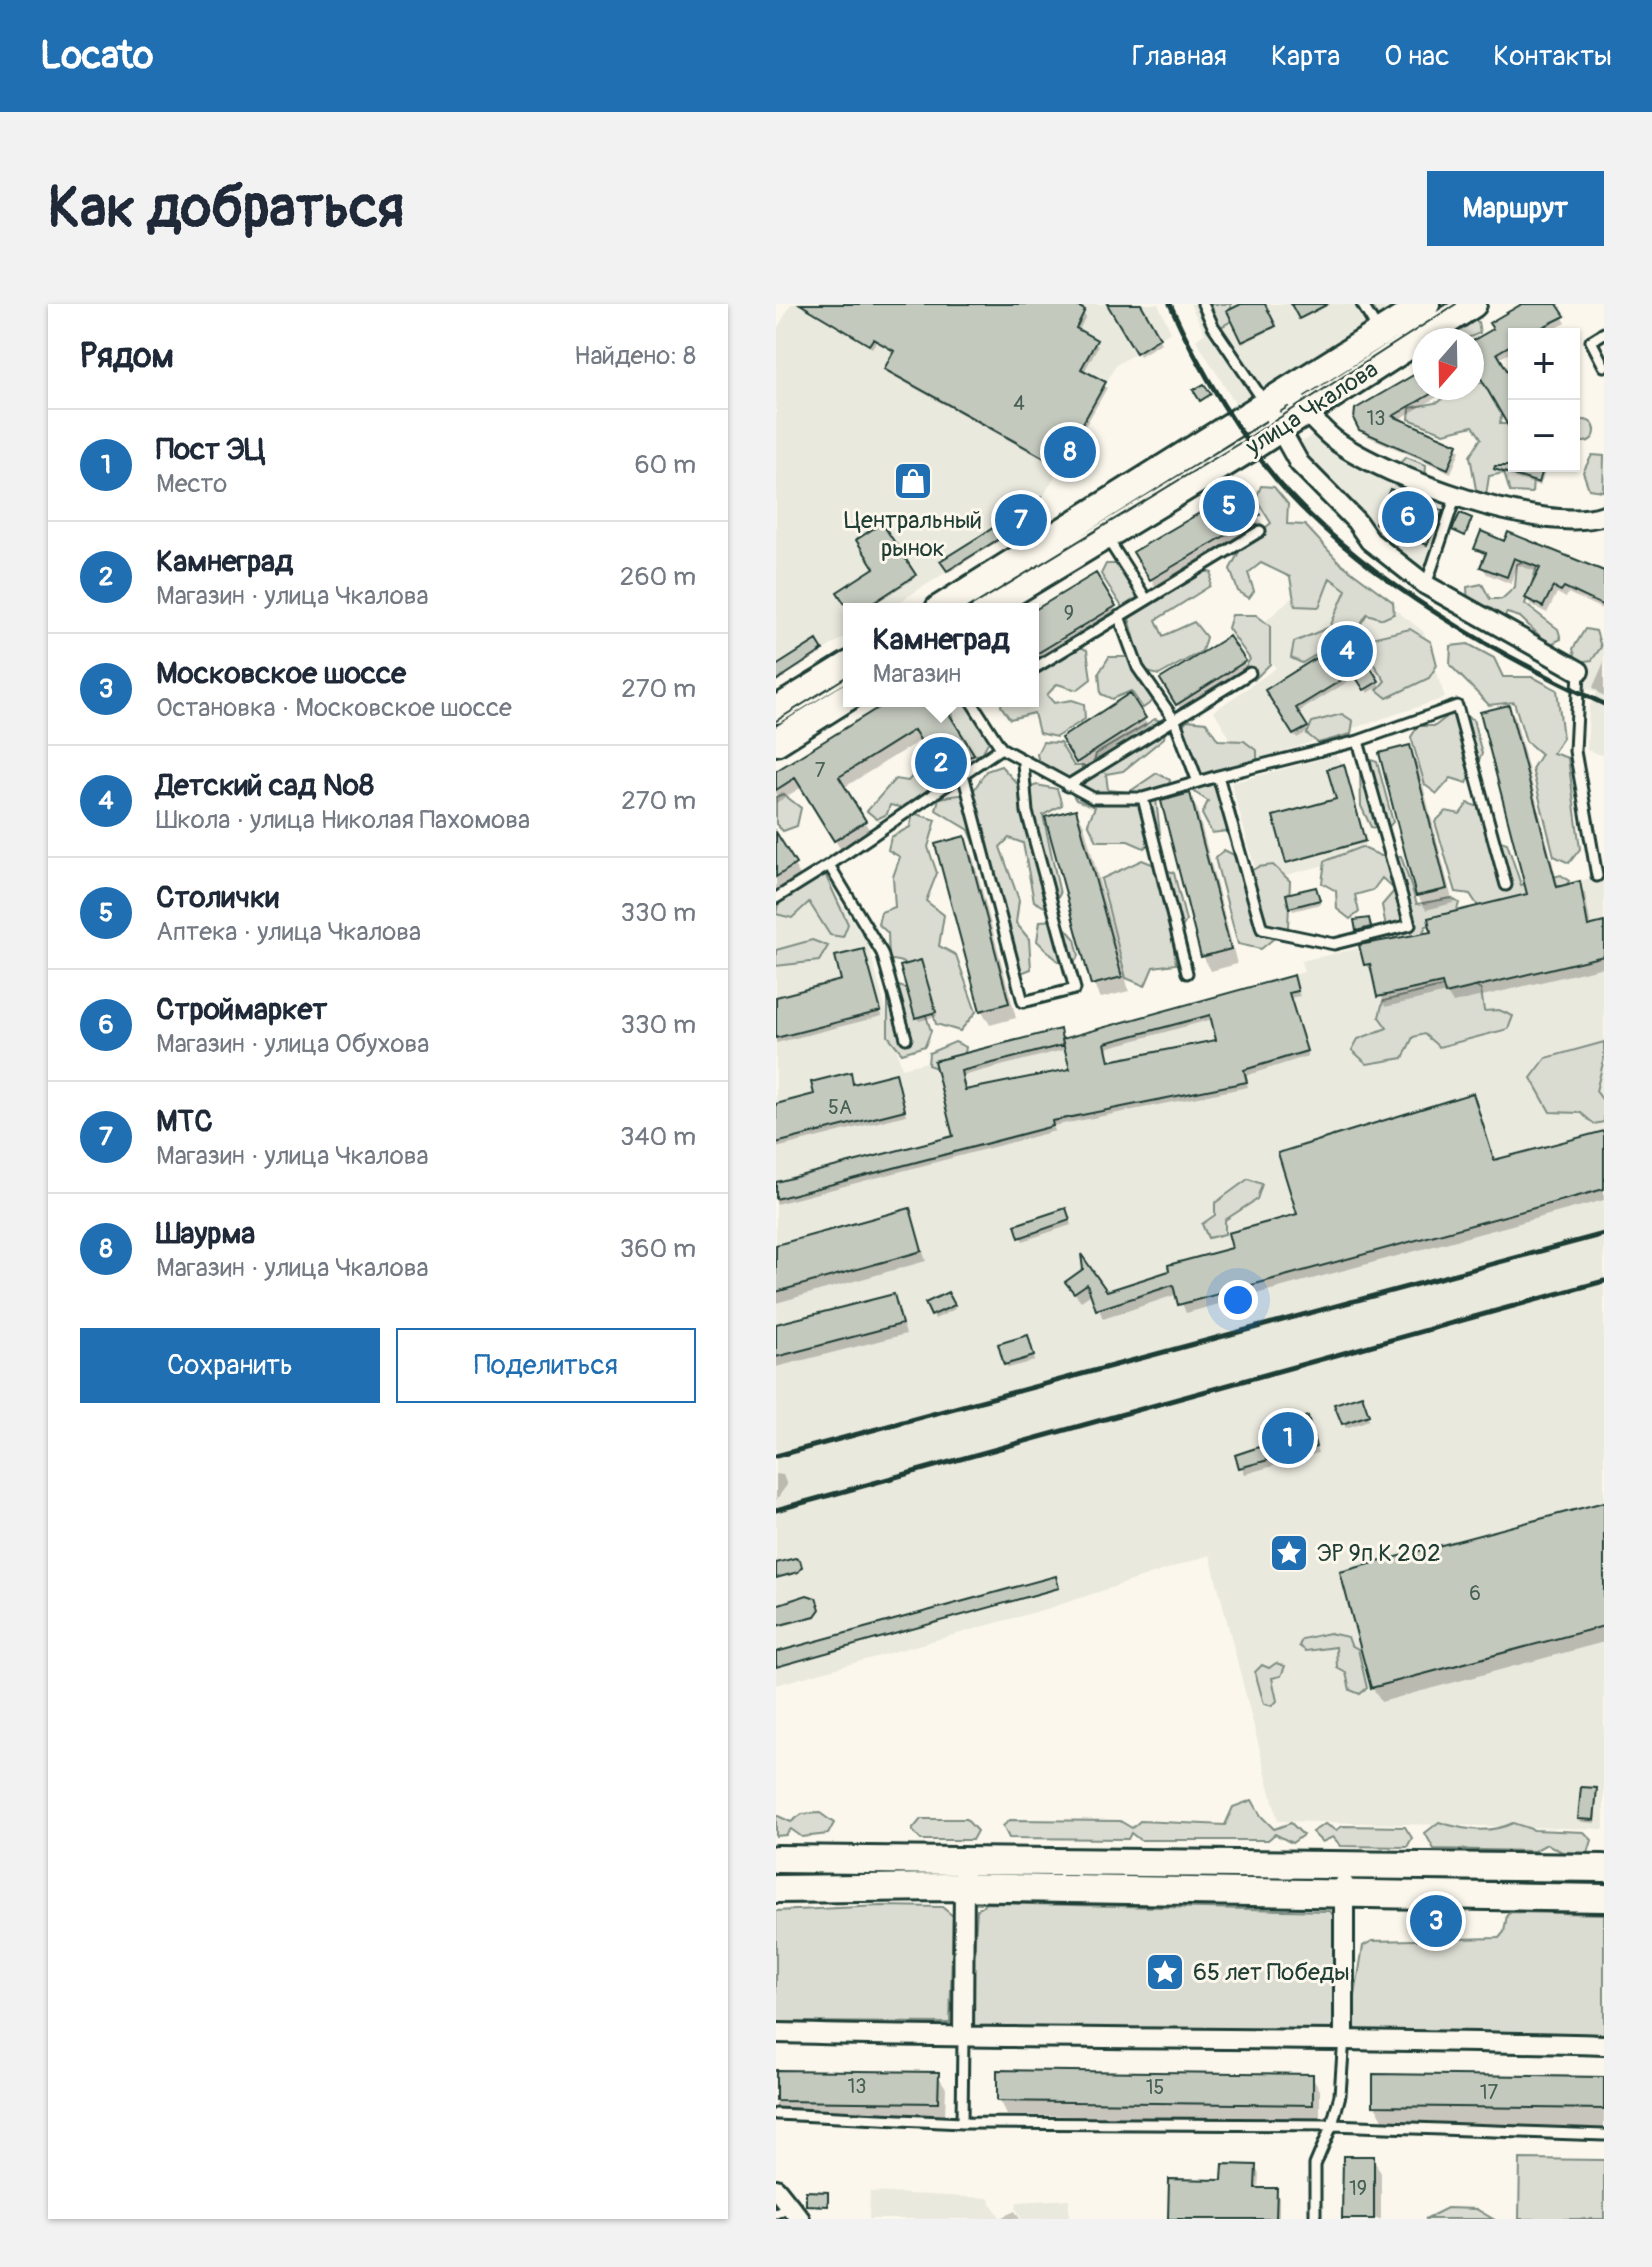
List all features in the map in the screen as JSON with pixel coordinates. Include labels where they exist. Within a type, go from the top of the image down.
[{"type":"main road","name":"улица Чкалова","points":[[950,603],[1280,429],[1306,412],[1387,344],[1426,304]]},
{"type":"main road","name":"улица Чкалова","points":[[993,603],[1098,524],[1278,399],[1473,304]]},
{"type":"main road","points":[[776,710],[843,669]]},
{"type":"main road","points":[[776,742],[843,700]]},
{"type":"main road","points":[[776,1859],[1604,1868]]},
{"type":"main road","points":[[776,1889],[964,1888],[1604,1898]]},
{"type":"street","points":[[1579,671],[1426,585],[1370,541],[1356,521],[1299,463],[1280,429],[1278,399],[1306,412],[1337,442],[1412,481],[1555,519],[1604,515]]},
{"type":"street","points":[[963,2037],[964,1860]]},
{"type":"street","points":[[1344,2037],[1345,1864]]},
{"type":"street","points":[[776,2033],[963,2037],[1344,2037],[1604,2045]]},
{"type":"street","points":[[776,2189],[789,2212]]},
{"type":"lane","points":[[1203,304],[1213,326],[1278,399]]},
{"type":"lane","points":[[1362,304],[1387,344]]},
{"type":"lane","points":[[1604,333],[1591,341],[1604,366]]},
{"type":"lane","points":[[1426,585],[1456,495]]},
{"type":"lane","points":[[1098,524],[1146,599]]},
{"type":"lane","points":[[1039,665],[1260,531]]},
{"type":"lane","points":[[1119,616],[1138,668],[1175,721],[1198,782]]},
{"type":"lane","points":[[1579,671],[1575,751],[1597,876]]},
{"type":"lane","points":[[1067,786],[1250,673]]},
{"type":"lane","points":[[977,707],[1001,748],[1023,763],[1093,798],[1143,798],[1358,741],[1457,706],[1506,885]]},
{"type":"lane","points":[[1218,776],[1262,929],[1334,944],[1410,925],[1358,741]]},
{"type":"lane","points":[[776,898],[1001,748]]},
{"type":"lane","points":[[963,774],[1023,1002],[1075,989],[1027,812],[1023,763]]},
{"type":"lane","points":[[1143,798],[1187,973]]},
{"type":"lane","points":[[829,865],[882,953],[906,1038]]},
{"type":"lane","points":[[962,2123],[963,2037]]},
{"type":"lane","points":[[1315,2219],[1315,2165],[1332,2125],[1340,2095],[1344,2037]]},
{"type":"lane","points":[[776,2114],[962,2123],[1332,2125],[1604,2135]]},
{"type":"shaded area","name":"Центральный рынок","points":[[791,304],[1158,304],[1171,332],[1116,365],[1031,519],[898,603],[843,603],[843,638],[776,681],[776,331]]},
{"type":"shaded area","points":[[1190,304],[1382,304],[1387,313],[1240,411],[1196,340],[1205,333]]},
{"type":"shaded area","points":[[1203,304],[1231,304],[1230,322],[1219,328],[1202,318]]},
{"type":"shaded area","points":[[1467,318],[1478,322],[1479,328],[1454,328]]},
{"type":"shaded area","points":[[1484,383],[1490,384],[1503,402],[1500,424],[1508,424],[1508,472],[1523,472],[1533,479],[1532,493],[1510,492],[1504,473],[1489,476],[1486,496],[1477,495],[1470,456],[1481,438],[1473,426],[1444,433],[1409,419],[1410,408],[1439,402],[1484,400]]},
{"type":"shaded area","points":[[1580,421],[1588,421],[1594,427],[1592,439],[1580,441]]},
{"type":"shaded area","points":[[1315,433],[1382,477],[1457,506],[1433,579],[1351,528],[1282,456]]},
{"type":"shaded area","points":[[1592,455],[1604,456],[1603,491],[1589,489],[1583,472]]},
{"type":"shaded area","points":[[1406,457],[1426,465],[1425,479],[1397,466]]},
{"type":"shaded area","points":[[1261,486],[1274,487],[1288,504],[1287,524],[1305,525],[1339,562],[1393,602],[1394,614],[1383,619],[1367,614],[1356,631],[1302,663],[1291,658],[1294,642],[1330,627],[1346,590],[1330,578],[1319,607],[1295,606],[1290,577],[1261,563],[1248,573],[1254,591],[1249,598],[1238,591],[1230,569],[1241,548],[1271,523],[1256,499]]},
{"type":"shaded area","points":[[1530,557],[1537,567],[1525,604],[1558,629],[1561,639],[1549,645],[1520,617],[1507,613],[1499,624],[1468,605],[1467,587],[1482,584],[1490,599],[1502,599],[1515,587],[1517,564]]},
{"type":"shaded area","points":[[1333,561],[1424,632],[1445,698],[1245,764],[1214,711],[1276,668],[1250,635]]},
{"type":"shaded area","points":[[1106,564],[1119,564],[1145,604],[1203,570],[1212,573],[1210,586],[1156,620],[1163,636],[1194,622],[1206,637],[1202,651],[1159,675],[1143,671],[1129,618],[1101,574]]},
{"type":"shaded area","points":[[1232,615],[1256,615],[1270,626],[1270,664],[1254,680],[1243,671],[1250,659],[1228,628]]},
{"type":"shaded area","points":[[1410,629],[1431,642],[1437,665],[1429,678],[1387,698],[1377,690],[1385,681],[1365,651],[1371,638]]},
{"type":"shaded area","points":[[1585,629],[1596,631],[1601,647],[1592,660],[1577,662],[1573,649]]},
{"type":"shaded area","points":[[1604,638],[1604,756],[1587,750],[1589,708],[1597,692],[1584,687],[1586,656]]},
{"type":"shaded area","points":[[1068,642],[1087,650],[1091,679],[1077,690],[1057,684],[1047,695],[1054,703],[1072,700],[1084,704],[1085,719],[1056,737],[1039,733],[1034,713],[1010,719],[1002,707],[1039,707],[1039,660],[1042,658],[1056,663],[1059,647]]},
{"type":"shaded area","points":[[1468,644],[1494,658],[1503,677],[1533,677],[1557,690],[1563,738],[1553,753],[1568,758],[1580,849],[1569,863],[1554,856],[1532,769],[1541,754],[1526,741],[1514,702],[1489,705],[1450,665],[1451,646]]},
{"type":"shaded area","points":[[1109,657],[1129,657],[1153,701],[1143,708],[1131,691],[1112,699],[1101,694],[1099,673]]},
{"type":"shaded area","points":[[951,707],[972,707],[990,739],[981,755],[960,754]]},
{"type":"shaded area","points":[[1453,712],[1473,719],[1482,754],[1467,783],[1451,778],[1437,794],[1425,785],[1411,737],[1418,726],[1435,726]]},
{"type":"shaded area","points":[[1342,714],[1353,721],[1351,734],[1318,743],[1307,734],[1312,722]]},
{"type":"shaded area","points":[[1155,719],[1166,723],[1164,738],[1123,771],[1106,774],[1108,790],[1129,792],[1157,773],[1170,780],[1167,795],[1156,799],[1160,834],[1144,848],[1128,841],[1097,841],[1088,823],[1095,807],[1076,800],[1064,780],[1043,779],[1037,754],[1043,742],[1060,743],[1074,766],[1093,766],[1096,754]]},
{"type":"shaded area","points":[[1187,720],[1206,722],[1218,740],[1244,741],[1257,751],[1257,770],[1217,781],[1217,793],[1233,802],[1237,819],[1227,831],[1212,833],[1202,814],[1208,801],[1191,790],[1180,729]]},
{"type":"shaded area","points":[[1336,755],[1344,764],[1367,854],[1259,882],[1231,783]]},
{"type":"shaded area","points":[[1368,759],[1377,762],[1393,822],[1386,830],[1371,827],[1361,806],[1360,767]]},
{"type":"shaded area","points":[[1001,766],[1023,790],[1037,785],[1057,789],[1062,805],[1043,815],[1060,894],[1050,910],[1034,901],[1023,843],[1009,838],[1000,847],[1019,900],[1016,923],[1029,939],[1031,969],[1021,973],[999,935],[1002,909],[969,830],[936,810],[939,798],[972,793],[986,771]]},
{"type":"shaded area","points":[[919,769],[933,775],[931,789],[903,808],[890,805],[887,814],[877,819],[867,811],[895,779],[908,781]]},
{"type":"shaded area","points":[[783,794],[801,808],[797,826],[783,831],[776,824],[776,797]]},
{"type":"shaded area","points":[[1468,803],[1481,808],[1490,838],[1507,843],[1521,885],[1561,875],[1569,881],[1563,891],[1482,912],[1470,894],[1456,892],[1435,822],[1446,811],[1460,814]]},
{"type":"shaded area","points":[[913,813],[936,820],[928,847],[937,873],[926,901],[944,915],[939,946],[956,955],[976,1012],[960,1031],[936,1024],[923,981],[911,966],[889,960],[888,933],[878,924],[881,912],[895,907],[893,877],[900,857],[888,850],[891,837],[910,827]]},
{"type":"shaded area","points":[[1361,847],[1381,856],[1401,856],[1417,904],[1451,898],[1459,903],[1454,919],[1426,926],[1419,940],[1407,945],[1387,933],[1382,905],[1395,890],[1382,878],[1373,890],[1355,895],[1359,912],[1350,919],[1337,909],[1336,891],[1322,883],[1325,861]]},
{"type":"shaded area","points":[[1224,850],[1234,855],[1240,877],[1258,867],[1273,865],[1290,881],[1288,927],[1261,949],[1238,944],[1215,858]]},
{"type":"shaded area","points":[[1142,860],[1174,873],[1186,921],[1173,942],[1176,964],[1153,967],[1145,986],[1126,978],[1101,879]]},
{"type":"shaded area","points":[[809,871],[825,874],[848,924],[843,937],[830,935],[809,902],[792,918],[776,914],[779,899],[792,893],[792,882]]},
{"type":"shaded area","points":[[1604,875],[1604,1829],[1278,1821],[1210,1555],[1053,1607],[776,1685],[776,909],[825,878],[868,944],[902,1068],[1060,1029],[1062,1039],[1304,972],[1301,961],[1431,932],[1428,918]]},
{"type":"shaded area","points":[[1058,920],[1075,939],[1079,956],[1072,965],[1059,962],[1037,941],[1040,921]]},
{"type":"shaded area","points":[[812,940],[828,946],[819,961],[776,966],[776,950]]},
{"type":"shaded area","points":[[1466,981],[1481,990],[1484,1011],[1499,1010],[1513,1016],[1508,1029],[1439,1047],[1424,1034],[1413,1037],[1403,1058],[1367,1064],[1352,1050],[1358,1039],[1387,1028],[1379,1017],[1383,1001]]},
{"type":"shaded area","points":[[899,986],[919,993],[931,1031],[925,1046],[902,1053],[888,1036],[888,994]]},
{"type":"shaded area","points":[[955,1042],[966,1047],[964,1059],[939,1069],[928,1065],[929,1053]]},
{"type":"shaded area","points":[[1604,1042],[1604,1059],[1596,1091],[1604,1102],[1604,1122],[1594,1124],[1581,1113],[1550,1112],[1531,1078],[1546,1058]]},
{"type":"shaded area","points":[[1248,1179],[1262,1184],[1257,1199],[1225,1220],[1225,1234],[1208,1238],[1202,1224],[1215,1215],[1215,1203]]},
{"type":"shaded area","points":[[1329,1633],[1348,1637],[1351,1645],[1358,1649],[1367,1688],[1360,1694],[1350,1690],[1346,1673],[1337,1668],[1336,1647],[1306,1651],[1299,1646],[1302,1639]]},
{"type":"shaded area","points":[[1276,1663],[1285,1666],[1281,1676],[1272,1678],[1277,1701],[1272,1706],[1264,1704],[1255,1672],[1262,1665],[1269,1668]]},
{"type":"shaded area","points":[[1252,1800],[1261,1816],[1274,1829],[1291,1823],[1303,1835],[1292,1843],[1275,1834],[1268,1840],[1140,1840],[1131,1833],[1128,1839],[1009,1838],[1003,1826],[1010,1820],[1120,1821],[1132,1828],[1140,1821],[1225,1825],[1233,1807]]},
{"type":"shaded area","points":[[820,1813],[834,1823],[828,1834],[802,1837],[791,1829],[786,1835],[776,1836],[776,1815],[791,1822],[802,1814]]},
{"type":"shaded area","points":[[921,1819],[966,1819],[977,1831],[972,1840],[921,1840],[912,1830]]},
{"type":"shaded area","points":[[1439,1822],[1476,1830],[1495,1829],[1513,1823],[1534,1830],[1584,1832],[1592,1840],[1588,1853],[1562,1852],[1547,1844],[1534,1851],[1434,1849],[1425,1833]]},
{"type":"shaded area","points":[[1325,1824],[1336,1830],[1343,1826],[1405,1827],[1412,1838],[1407,1847],[1341,1846],[1333,1837],[1322,1842],[1312,1832]]},
{"type":"shaded area","points":[[986,1903],[1330,1911],[1335,1918],[1336,2025],[1324,2032],[984,2031],[969,2022],[977,1910]]},
{"type":"shaded area","points":[[881,1906],[942,1907],[953,1916],[950,2023],[776,2022],[776,1911]]},
{"type":"shaded area","points":[[1512,1912],[1604,1914],[1604,2037],[1358,2032],[1351,2021],[1363,1946],[1372,1941],[1499,1938],[1504,1932],[1507,1915]]},
{"type":"shaded area","points":[[1520,2159],[1604,2160],[1604,2219],[1519,2219]]},
{"type":"shaded area","points":[[870,2192],[988,2198],[1001,2219],[869,2219]]},
{"type":"shaded area","points":[[1069,2199],[1069,2219],[1021,2219],[1016,2208],[1017,2202]]},
{"type":"shaded area","points":[[1447,2208],[1476,2209],[1493,2219],[1425,2219]]},
{"type":"building","points":[[800,304],[1074,304],[1085,310],[1076,328],[1097,340],[1081,369],[1106,382],[1059,466],[884,369],[894,351],[873,339],[869,345]]},
{"type":"building","points":[[1107,304],[1141,304],[1160,338],[1136,353]]},
{"type":"building","points":[[1241,304],[1265,304],[1276,326],[1242,342],[1227,311]]},
{"type":"building","points":[[1291,304],[1328,304],[1299,319]]},
{"type":"building","points":[[1522,304],[1557,304],[1565,316],[1541,328],[1508,328],[1508,347],[1497,353],[1508,372],[1508,426],[1484,384],[1484,334],[1493,329],[1489,323]]},
{"type":"building","points":[[1412,376],[1412,400],[1420,400],[1393,416],[1458,444],[1448,469],[1359,430],[1354,420],[1355,409]]},
{"type":"building","points":[[1204,384],[1211,394],[1200,401],[1193,390]]},
{"type":"building","points":[[1495,466],[1508,466],[1508,472],[1542,472],[1539,483],[1494,469]]},
{"type":"building","points":[[1244,487],[1260,515],[1150,580],[1133,552]]},
{"type":"building","points":[[1390,489],[1443,511],[1427,545],[1375,523]]},
{"type":"building","points":[[1041,498],[1031,519],[947,571],[940,561]]},
{"type":"building","points":[[1460,513],[1472,518],[1465,536],[1452,530]]},
{"type":"building","points":[[882,523],[916,575],[873,603],[844,603],[837,592],[874,568],[856,540]]},
{"type":"building","points":[[1481,531],[1504,541],[1508,532],[1604,571],[1604,606],[1564,587],[1561,591],[1553,587],[1543,607],[1525,598],[1540,568],[1514,558],[1507,577],[1480,567],[1486,553],[1474,549]]},
{"type":"building","points":[[1096,573],[1116,606],[1039,652],[1039,607]]},
{"type":"building","points":[[1229,636],[1246,661],[1176,705],[1160,679]]},
{"type":"building","points":[[1351,636],[1379,681],[1364,690],[1353,673],[1296,708],[1308,727],[1293,735],[1265,690]]},
{"type":"building","points":[[817,640],[823,650],[776,681],[776,666]]},
{"type":"building","points":[[1130,693],[1146,718],[1076,763],[1061,738]]},
{"type":"building","points":[[1509,705],[1557,887],[1580,881],[1588,926],[1604,922],[1604,956],[1445,994],[1442,983],[1377,997],[1370,964],[1364,965],[1359,945],[1431,932],[1428,918],[1527,894],[1480,712]]},
{"type":"building","points":[[879,707],[945,707],[974,754],[941,774],[914,730],[839,777],[866,821],[834,841],[795,778],[776,790],[776,771]]},
{"type":"building","points":[[1410,745],[1447,889],[1416,896],[1379,753]]},
{"type":"building","points":[[1344,764],[1365,841],[1286,863],[1273,816],[1336,799],[1327,769]]},
{"type":"building","points":[[1190,793],[1231,949],[1201,957],[1161,801]]},
{"type":"building","points":[[1076,809],[1122,977],[1091,985],[1045,817]]},
{"type":"building","points":[[776,832],[796,864],[776,877]]},
{"type":"building","points":[[965,836],[1009,1003],[980,1011],[935,844]]},
{"type":"building","points":[[1316,887],[1320,900],[1289,908],[1286,894]]},
{"type":"building","points":[[1369,918],[1371,927],[1356,931],[1354,920]]},
{"type":"building","points":[[864,949],[881,1011],[776,1038],[776,997],[841,980],[835,956]]},
{"type":"building","points":[[921,960],[936,1012],[915,1018],[900,966]]},
{"type":"building","points":[[1294,975],[1298,991],[1289,993],[1307,1051],[1244,1070],[1247,1082],[1052,1121],[1053,1126],[776,1199],[776,1182],[953,1136],[934,1061],[1060,1029],[1063,1045],[961,1071],[965,1090],[1070,1069],[1062,1039]],"holes":[[[1210,1015],[1216,1040],[1109,1061],[1105,1043]]]},
{"type":"building","points":[[851,1072],[853,1084],[896,1073],[905,1110],[776,1143],[776,1104],[814,1094],[811,1082]]},
{"type":"building","points":[[1473,1093],[1494,1160],[1604,1131],[1604,1189],[1178,1305],[1173,1285],[1096,1310],[1087,1284],[1074,1293],[1065,1282],[1083,1269],[1081,1254],[1107,1291],[1169,1271],[1168,1265],[1232,1248],[1228,1233],[1297,1214],[1278,1153]]},
{"type":"building","points":[[910,1208],[922,1251],[776,1292],[776,1245]]},
{"type":"building","points":[[1066,1208],[1070,1220],[1019,1238],[1015,1225]]},
{"type":"building","points":[[948,1292],[955,1305],[931,1316],[925,1303]]},
{"type":"building","points":[[894,1294],[902,1324],[776,1357],[776,1324]]},
{"type":"building","points":[[1028,1335],[1034,1356],[1004,1365],[998,1344]]},
{"type":"building","points":[[1362,1395],[1369,1415],[1342,1424],[1334,1404]]},
{"type":"building","points":[[1308,1416],[1316,1447],[1239,1468],[1235,1455],[1265,1445],[1260,1429]]},
{"type":"building","points":[[1604,1502],[1604,1626],[1371,1688],[1340,1572]]},
{"type":"building","points":[[795,1558],[800,1560],[802,1567],[798,1572],[776,1578],[776,1563]]},
{"type":"building","points":[[1056,1576],[1059,1588],[776,1667],[776,1652]]},
{"type":"building","points":[[807,1595],[816,1598],[820,1609],[815,1616],[776,1626],[776,1605]]},
{"type":"building","points":[[1581,1787],[1597,1788],[1594,1820],[1578,1819]]},
{"type":"building","points":[[776,2070],[939,2072],[938,2103],[776,2101]]},
{"type":"building","points":[[997,2070],[1313,2074],[1313,2105],[997,2101]]},
{"type":"building","points":[[1373,2074],[1604,2077],[1604,2109],[1373,2106]]},
{"type":"building","points":[[1343,2156],[1374,2156],[1374,2219],[1342,2219]]},
{"type":"building","points":[[1223,2164],[1256,2165],[1255,2188],[1277,2188],[1276,2219],[1168,2219],[1169,2179],[1222,2180]]},
{"type":"building","points":[[806,2191],[828,2192],[828,2206],[806,2205]]},
{"type":"tram line","points":[[977,603],[1248,438],[1456,304]]},
{"type":"tram line","points":[[776,721],[843,679]]},
{"type":"railway","points":[[1170,304],[1208,379],[1239,429],[1272,475],[1323,527],[1358,558],[1437,614],[1521,663],[1604,704]]},
{"type":"railway","points":[[776,1456],[1604,1234]]},
{"type":"railway","points":[[776,1510],[1604,1281]]},
{"type":"place","name":"Шаурма","points":[[1070,452]]},
{"type":"place","name":"Центральный рынок","points":[[913,481]]},
{"type":"place","name":"Столички","points":[[1229,506]]},
{"type":"place","name":"Строймаркет","points":[[1408,517]]},
{"type":"place","name":"МТС","points":[[1021,520]]},
{"type":"place","name":"Детский сад №8","points":[[1347,651]]},
{"type":"place","name":"Камнеград","points":[[941,763]]},
{"type":"place","name":"Пост ЭЦ","points":[[1288,1438]]},
{"type":"place","name":"ЭР 9п К 202","points":[[1289,1553]]},
{"type":"place","name":"Московское шоссе","points":[[1436,1921]]},
{"type":"place","name":"65 лет Победы","points":[[1165,1972]]}]
